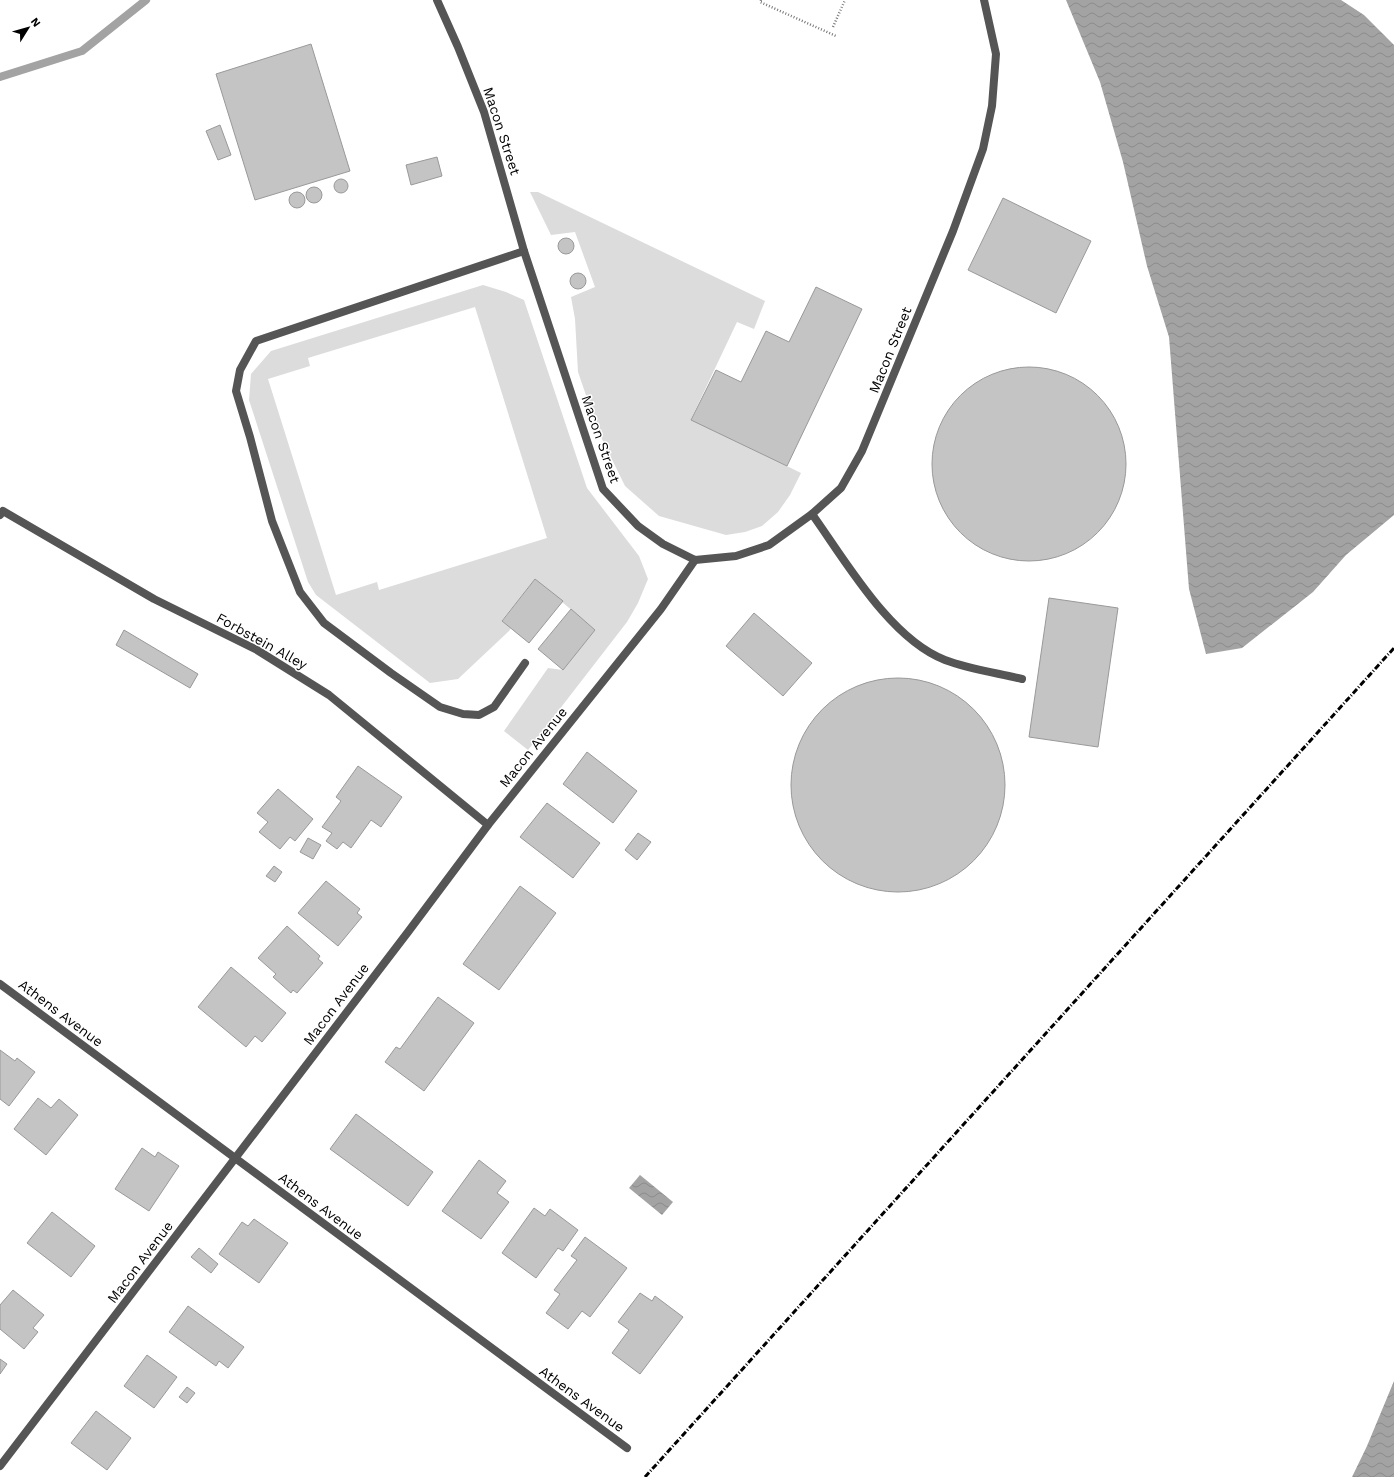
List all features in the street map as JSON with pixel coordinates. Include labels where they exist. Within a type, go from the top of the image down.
[{"type":"street","name":"Macon Street","points":[[437,0],[484,112],[524,251],[603,489],[638,526],[663,544],[695,560],[736,556],[769,545],[812,514],[842,488],[862,451],[953,231],[983,149],[992,106],[996,54],[984,0]]},
{"type":"street","points":[[524,251],[256,341],[240,370],[236,391],[250,437],[272,521],[300,592],[324,623],[391,673],[440,707],[463,714],[479,715],[494,706],[525,663]]},
{"type":"street","name":"Forbstein Alley","points":[[2,513],[154,599],[257,650],[329,695],[488,825]]},
{"type":"street","points":[[812,514],[872,599],[897,627],[923,649],[944,660],[1022,679]]},
{"type":"street","name":"Macon Avenue","points":[[0,1466],[488,825],[661,609],[695,560]]},
{"type":"street","name":"Athens Avenue","points":[[0,984],[627,1448]]},
{"type":"path","points":[[761,0],[760,2],[836,36]]},
{"type":"path","points":[[833,26],[845,0]]},
{"type":"shaded area","points":[[530,192],[538,192],[765,301],[754,329],[737,322],[691,419],[801,473],[790,495],[778,512],[762,526],[745,532],[726,535],[659,516],[625,486],[599,433],[578,372],[575,319],[571,297],[595,287],[575,232],[551,235]]},
{"type":"shaded area","points":[[483,285],[506,292],[524,300],[587,488],[639,556],[648,579],[638,603],[627,622],[528,750],[504,731],[548,668],[563,670],[595,630],[535,579],[502,620],[511,628],[509,631],[458,679],[430,683],[316,595],[308,582],[249,400],[251,374],[271,351]],"holes":[[[475,307],[547,538],[379,590],[377,582],[336,595],[268,379],[310,366],[308,358]]]},
{"type":"water","points":[[1066,0],[1341,0],[1364,15],[1394,45],[1394,515],[1346,555],[1313,592],[1242,648],[1206,654],[1189,589],[1169,337],[1147,266],[1123,162],[1100,82]]},
{"type":"water","points":[[640,1175],[673,1202],[662,1215],[629,1188]]},
{"type":"water","points":[[1394,1381],[1394,1477],[1352,1477],[1367,1446]]},
{"type":"building","points":[[311,44],[350,171],[255,200],[216,74]]},
{"type":"building","points":[[220,125],[231,155],[218,160],[206,131]]},
{"type":"building","points":[[437,157],[442,176],[411,185],[406,165]]},
{"type":"building","points":[[341,179],[346,181],[348,186],[346,191],[341,193],[336,191],[334,186],[336,181]]},
{"type":"building","points":[[314,187],[321,192],[322,195],[317,202],[314,203],[307,198],[306,195],[311,188]]},
{"type":"building","points":[[297,192],[303,194],[305,200],[303,206],[297,208],[291,206],[289,200],[291,194]]},
{"type":"building","points":[[1003,198],[1091,241],[1056,313],[968,270]]},
{"type":"building","points":[[566,238],[572,240],[574,246],[572,252],[566,254],[560,252],[558,246],[560,240]]},
{"type":"building","points":[[578,273],[584,275],[586,281],[584,287],[578,289],[572,287],[570,281],[572,275]]},
{"type":"building","points":[[816,287],[862,309],[787,466],[691,420],[716,370],[741,382],[766,331],[789,342]]},
{"type":"building","points":[[1019,367],[1039,367],[1057,371],[1075,378],[1098,395],[1110,410],[1119,427],[1126,454],[1126,474],[1119,501],[1110,518],[1098,533],[1083,545],[1066,554],[1039,561],[1019,561],[1001,557],[983,550],[967,539],[954,526],[943,510],[936,492],[932,474],[932,454],[936,436],[943,418],[954,402],[967,389],[983,378],[1001,371]]},
{"type":"building","points":[[535,579],[563,601],[529,643],[502,621]]},
{"type":"building","points":[[1049,598],[1118,608],[1098,747],[1029,737]]},
{"type":"building","points":[[571,609],[595,630],[563,670],[538,649]]},
{"type":"building","points":[[754,613],[812,663],[783,696],[726,646]]},
{"type":"building","points":[[124,630],[198,674],[190,688],[116,645]]},
{"type":"building","points":[[887,678],[909,678],[929,682],[949,690],[974,709],[993,734],[1001,754],[1005,774],[1005,796],[1001,816],[993,836],[974,861],[949,880],[929,888],[909,892],[887,892],[867,888],[847,880],[830,868],[815,853],[803,836],[795,816],[791,796],[791,774],[795,754],[803,734],[815,717],[830,702],[847,690],[867,682]]},
{"type":"building","points":[[587,752],[637,791],[613,823],[563,784]]},
{"type":"building","points":[[358,766],[402,797],[381,827],[371,820],[351,848],[343,842],[337,849],[326,841],[332,833],[322,827],[341,801],[336,797]]},
{"type":"building","points":[[278,789],[313,819],[295,841],[290,837],[280,849],[259,832],[268,822],[257,813]]},
{"type":"building","points":[[547,803],[600,843],[573,878],[520,837]]},
{"type":"building","points":[[638,833],[651,842],[637,860],[625,850]]},
{"type":"building","points":[[308,838],[321,845],[313,859],[300,852]]},
{"type":"building","points":[[274,866],[282,872],[275,882],[266,876]]},
{"type":"building","points":[[326,881],[360,909],[357,913],[362,917],[338,946],[298,913]]},
{"type":"building","points":[[520,886],[556,913],[499,990],[463,964]]},
{"type":"building","points":[[287,926],[320,956],[318,959],[323,963],[297,993],[293,990],[291,993],[273,977],[276,974],[258,958]]},
{"type":"building","points":[[231,967],[286,1013],[262,1042],[255,1036],[246,1047],[198,1007]]},
{"type":"building","points":[[438,997],[474,1023],[424,1091],[385,1062],[396,1047],[400,1049]]},
{"type":"building","points":[[0,1050],[15,1061],[17,1058],[35,1072],[9,1106],[0,1099]]},
{"type":"building","points":[[38,1098],[51,1108],[59,1099],[78,1115],[46,1155],[14,1129]]},
{"type":"building","points":[[356,1114],[433,1172],[408,1206],[330,1149]]},
{"type":"building","points":[[142,1148],[155,1157],[158,1152],[179,1166],[149,1211],[115,1189]]},
{"type":"building","points":[[479,1160],[506,1181],[497,1193],[509,1202],[481,1239],[442,1211]]},
{"type":"building","points":[[534,1208],[545,1216],[550,1209],[578,1230],[563,1251],[558,1248],[536,1278],[502,1253]]},
{"type":"building","points":[[52,1212],[95,1246],[71,1277],[27,1243]]},
{"type":"building","points":[[254,1219],[288,1243],[259,1283],[219,1254],[242,1222],[248,1226]]},
{"type":"building","points":[[585,1237],[627,1268],[590,1317],[582,1311],[568,1329],[546,1313],[560,1294],[554,1290],[577,1260],[571,1256]]},
{"type":"building","points":[[199,1248],[218,1264],[211,1273],[191,1257]]},
{"type":"building","points":[[13,1290],[44,1315],[33,1328],[38,1332],[24,1349],[0,1329],[0,1305]]},
{"type":"building","points":[[640,1293],[652,1301],[655,1296],[683,1317],[640,1374],[612,1353],[629,1330],[618,1322]]},
{"type":"building","points":[[188,1306],[244,1347],[228,1368],[219,1361],[216,1366],[169,1332]]},
{"type":"building","points":[[147,1355],[177,1377],[154,1408],[124,1386]]},
{"type":"building","points":[[0,1359],[7,1364],[0,1374]]},
{"type":"building","points":[[187,1387],[195,1393],[187,1403],[179,1397]]},
{"type":"building","points":[[96,1411],[131,1438],[107,1470],[71,1443]]},
{"type":"waterway","points":[[0,77],[82,51],[146,0]]},
{"type":"railway","points":[[645,1477],[1394,648]]}]
